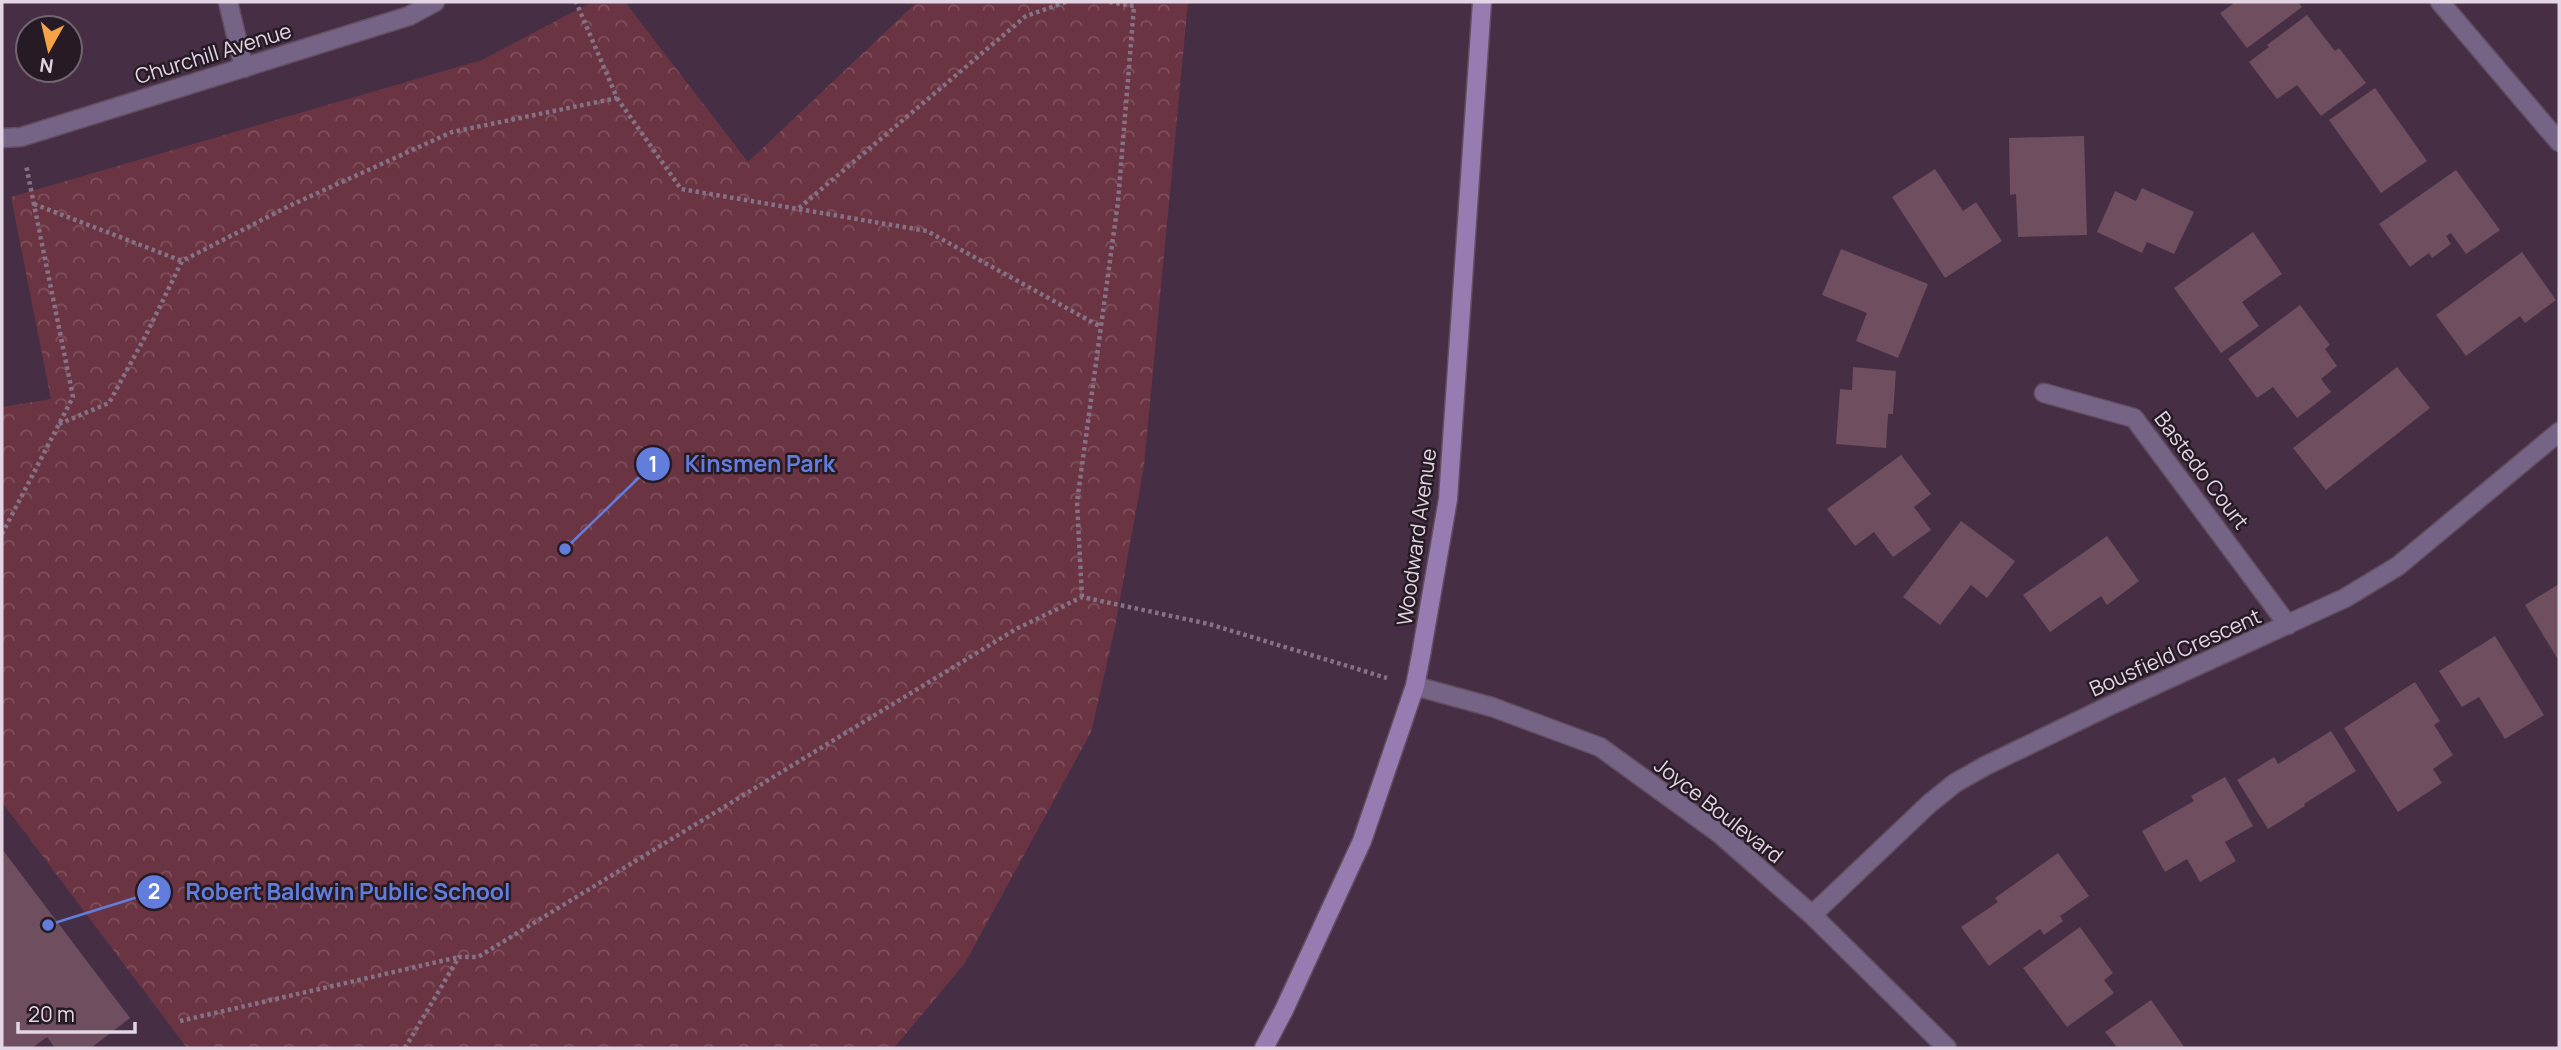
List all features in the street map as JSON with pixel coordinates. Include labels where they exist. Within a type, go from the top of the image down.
[{"type":"street","points":[[228,2],[244,68]]},
{"type":"street","name":"Churchill Avenue","points":[[2,138],[21,137],[244,68],[409,16],[435,2]]},
{"type":"street","name":"Woodward Avenue","points":[[1264,1048],[1362,841],[1415,686],[1448,499],[1482,2]]},
{"type":"street","points":[[2440,2],[2559,142]]},
{"type":"street","name":"Bastedo Court","points":[[2043,393],[2134,418],[2288,625]]},
{"type":"street","name":"Bousfield Crescent","points":[[1812,915],[1929,804],[1955,783],[2109,706],[2345,598],[2398,566],[2559,432]]},
{"type":"street","name":"Joyce Boulevard","points":[[1415,686],[1492,707],[1600,747],[1720,834],[1812,915],[1947,1048]]},
{"type":"path","points":[[576,2],[617,98],[681,189],[927,230],[1101,327]]},
{"type":"path","points":[[798,208],[1026,16],[1066,2]]},
{"type":"path","points":[[1082,597],[1077,502],[1118,202],[1134,6],[1109,2]]},
{"type":"path","points":[[59,424],[109,403],[182,261],[289,206],[452,132],[617,98]]},
{"type":"path","points":[[2,534],[73,397],[21,137]]},
{"type":"path","points":[[34,204],[182,261]]},
{"type":"path","points":[[180,1021],[460,957],[478,957],[1016,629],[1082,597],[1209,624],[1415,686]]},
{"type":"path","points":[[405,1048],[460,957]]},
{"type":"green space","points":[[592,2],[625,2],[748,162],[917,2],[1188,2],[1144,466],[1114,632],[1091,732],[965,963],[894,1048],[187,1048],[2,802],[2,407],[51,399],[11,197],[482,60]]},
{"type":"building","points":[[2231,2],[2298,2],[2302,7],[2247,48],[2220,13],[2233,4]]},
{"type":"building","points":[[2307,15],[2335,51],[2339,48],[2366,83],[2321,116],[2297,85],[2277,99],[2249,62]]},
{"type":"building","points":[[2375,88],[2427,161],[2381,193],[2329,120]]},
{"type":"building","points":[[2084,136],[2087,235],[2018,237],[2016,194],[2010,195],[2009,138]]},
{"type":"building","points":[[1935,169],[1963,211],[1976,202],[2002,241],[1945,278],[1892,197]]},
{"type":"building","points":[[2456,170],[2500,230],[2466,254],[2451,233],[2446,236],[2451,244],[2432,258],[2429,253],[2410,267],[2379,224]]},
{"type":"building","points":[[2142,188],[2194,212],[2174,254],[2147,242],[2142,253],[2097,232],[2115,191],[2136,201]]},
{"type":"building","points":[[2253,232],[2282,274],[2242,302],[2259,326],[2221,353],[2174,288]]},
{"type":"building","points":[[1841,249],[1928,284],[1898,358],[1856,341],[1867,313],[1822,295]]},
{"type":"building","points":[[2522,252],[2556,300],[2525,323],[2520,316],[2466,356],[2436,315]]},
{"type":"building","points":[[2300,305],[2330,345],[2325,349],[2337,366],[2321,379],[2331,392],[2297,418],[2273,387],[2257,398],[2228,359]]},
{"type":"building","points":[[1853,367],[1896,371],[1893,414],[1888,414],[1886,448],[1836,444],[1840,389],[1852,390]]},
{"type":"building","points":[[2397,367],[2430,408],[2326,490],[2293,448]]},
{"type":"building","points":[[1901,455],[1931,494],[1914,507],[1931,530],[1893,557],[1874,532],[1855,546],[1827,509]]},
{"type":"building","points":[[1961,521],[2015,561],[1987,598],[1971,585],[1940,625],[1903,597]]},
{"type":"building","points":[[2107,536],[2139,581],[2107,605],[2101,596],[2050,632],[2023,595]]},
{"type":"building","points":[[2559,584],[2559,661],[2525,605]]},
{"type":"building","points":[[2495,636],[2544,715],[2505,739],[2479,697],[2462,707],[2439,671]]},
{"type":"building","points":[[2415,682],[2440,721],[2434,725],[2453,755],[2433,769],[2442,783],[2398,812],[2344,728]]},
{"type":"building","points":[[2331,731],[2356,771],[2268,829],[2237,780],[2274,757],[2278,764]]},
{"type":"building","points":[[2225,777],[2253,826],[2225,842],[2236,861],[2200,882],[2187,859],[2165,872],[2142,831],[2194,801],[2191,796]]},
{"type":"building","points":[[2,849],[130,1018],[91,1048],[55,1048],[47,1037],[32,1048],[2,1048]]},
{"type":"building","points":[[2058,853],[2089,896],[2060,916],[2063,921],[2044,935],[2040,929],[1989,966],[1961,927],[1998,902],[1995,898]]},
{"type":"building","points":[[2080,927],[2113,973],[2104,980],[2114,993],[2067,1027],[2023,968]]},
{"type":"building","points":[[2151,1000],[2185,1048],[2113,1048],[2116,1046],[2105,1032]]},
{"type":"place","name":"Kinsmen Park","points":[[565,549]]},
{"type":"place","name":"Robert Baldwin Public School","points":[[48,925]]}]
